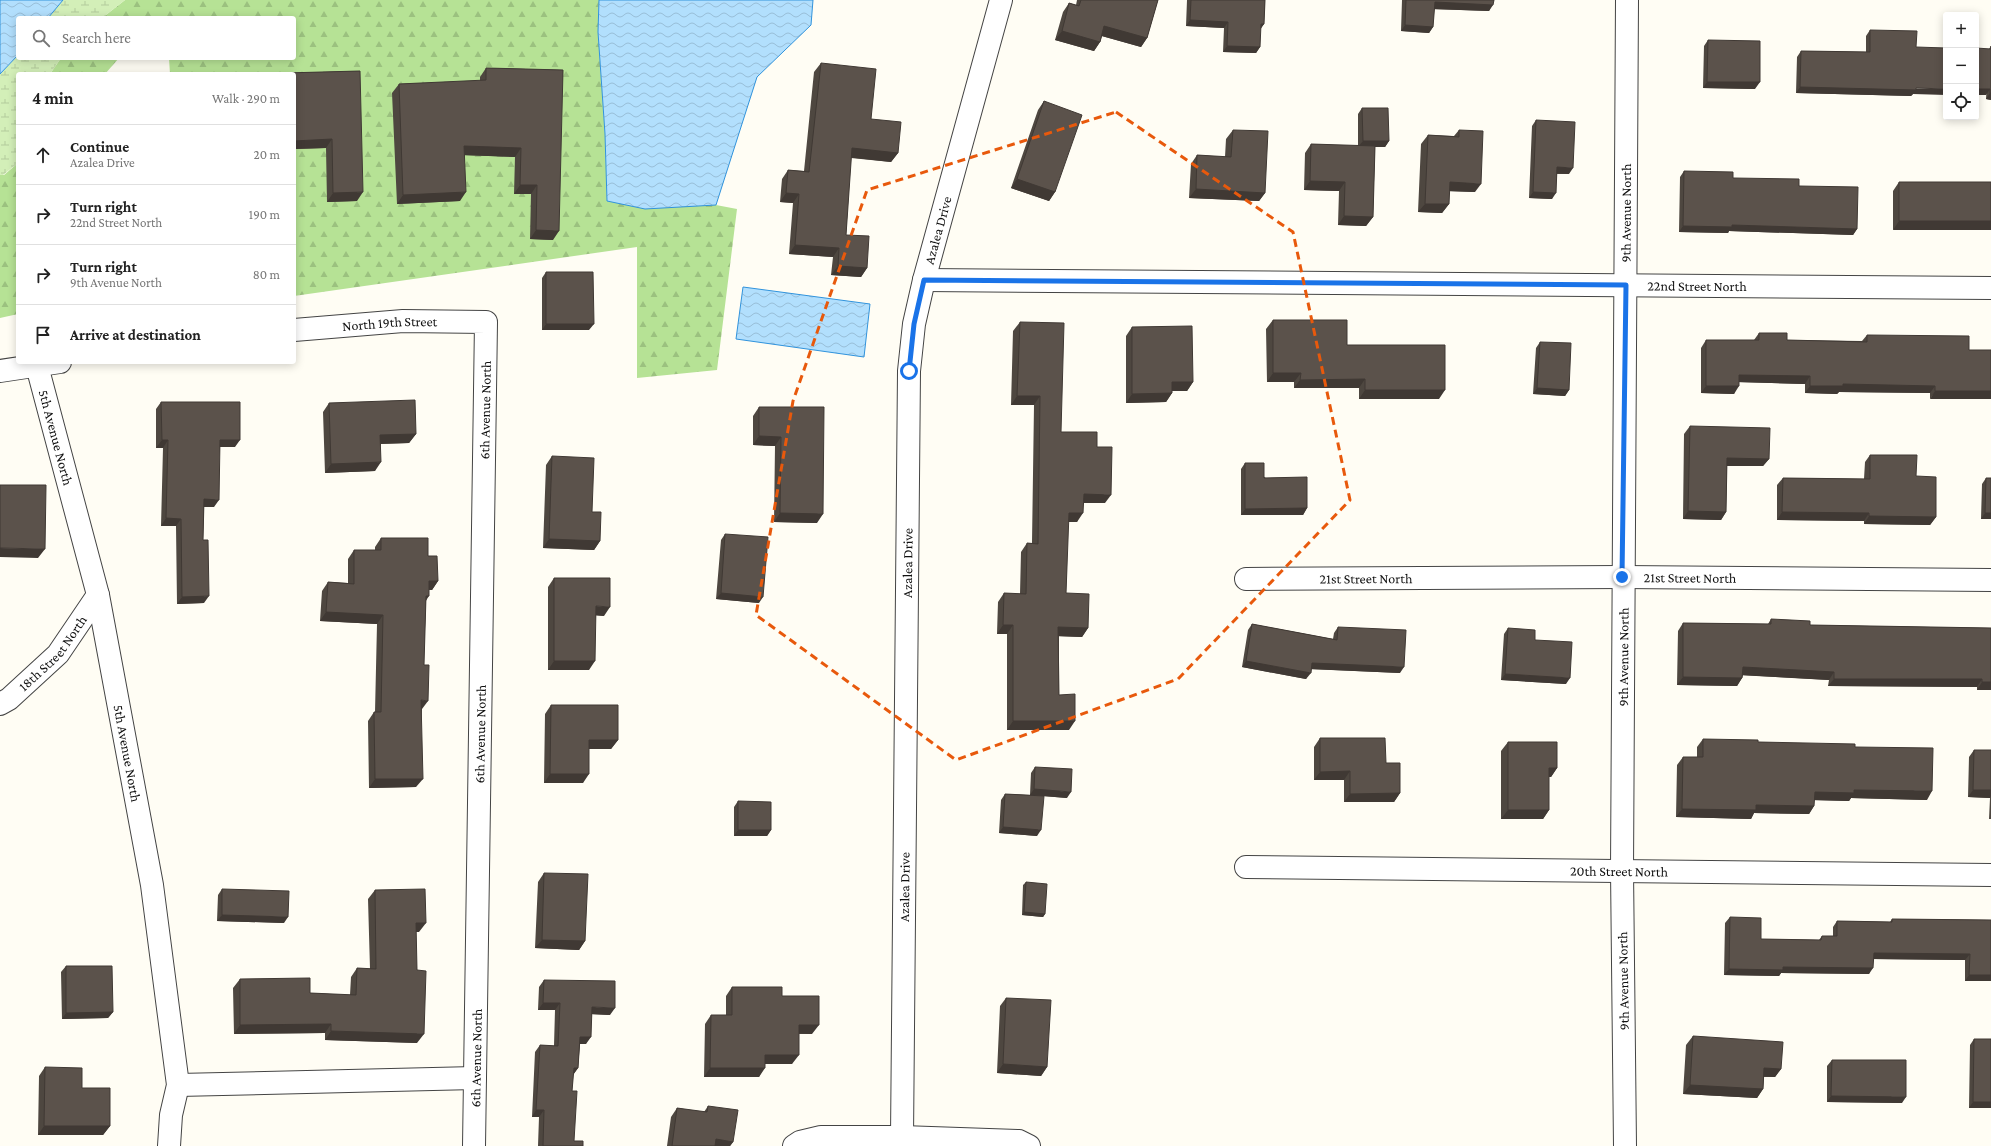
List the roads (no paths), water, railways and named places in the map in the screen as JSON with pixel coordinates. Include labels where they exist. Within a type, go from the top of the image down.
[{"type":"street","name":"Azalea Drive","points":[[902,1137],[909,371],[914,324],[924,280],[1001,0]]},
{"type":"street","name":"9th Avenue North","points":[[1625,1146],[1622,870],[1622,577],[1626,285],[1627,0]]},
{"type":"street","name":"22nd Street North","points":[[924,280],[1991,288]]},
{"type":"street","name":"North 19th Street","points":[[296,330],[403,321],[486,322]]},
{"type":"street","name":"6th Avenue North","points":[[474,1146],[486,322]]},
{"type":"street","points":[[0,372],[48,364]]},
{"type":"street","name":"5th Avenue North","points":[[37,366],[98,595],[152,885],[178,1085],[171,1115],[169,1146]]},
{"type":"street","name":"21st Street North","points":[[1246,579],[1622,577],[1991,580]]},
{"type":"street","name":"18th Street North","points":[[0,704],[9,699],[58,654],[98,595]]},
{"type":"street","name":"20th Street North","points":[[1246,867],[1991,875]]},
{"type":"street","points":[[178,1085],[475,1078]]},
{"type":"street","points":[[794,1146],[800,1142],[821,1137],[902,1137],[1019,1142],[1029,1146]]},
{"type":"water","points":[[0,0],[63,0],[50,16],[16,16],[16,57],[0,74]]},
{"type":"water","points":[[599,0],[813,0],[811,25],[757,77],[716,205],[645,209],[607,201],[605,134],[598,32]]},
{"type":"water","points":[[743,287],[870,304],[864,357],[736,339]]}]
